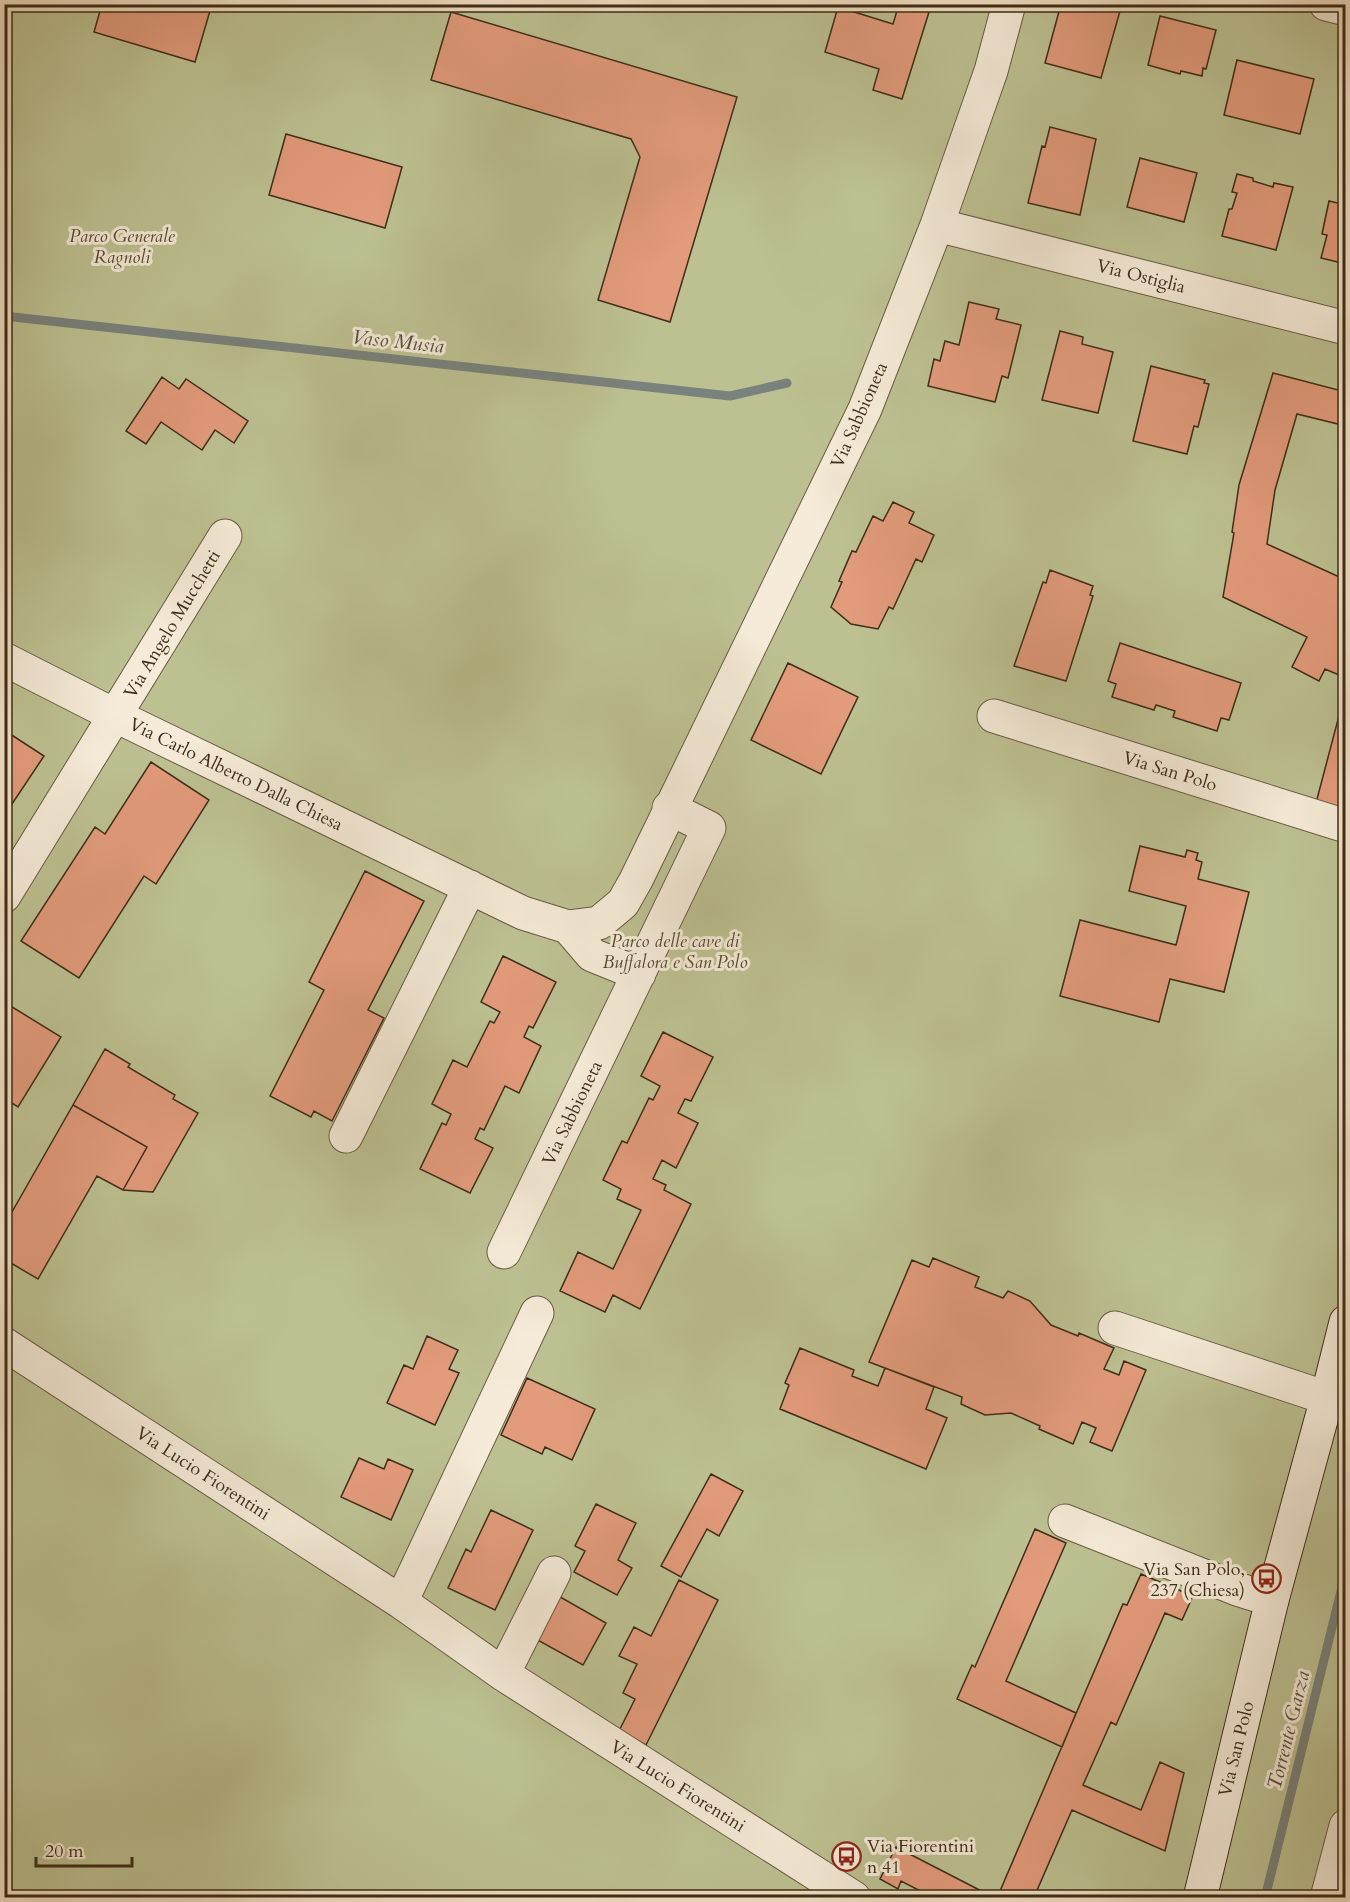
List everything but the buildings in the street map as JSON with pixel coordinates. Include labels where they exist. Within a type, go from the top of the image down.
[{"type":"street","name":"Via Sabbioneta","points":[[623,903],[865,409],[937,225],[991,71],[1009,4]]},
{"type":"street","points":[[1326,4],[1346,9]]},
{"type":"street","name":"Via Ostiglia","points":[[937,225],[1346,328]]},
{"type":"street","name":"Via Angelo Mucchetti","points":[[4,896],[225,536]]},
{"type":"street","name":"Via Carlo Alberto Dalla Chiesa","points":[[4,659],[116,716],[523,913],[568,927],[599,923],[623,903]]},
{"type":"street","name":"Via San Polo","points":[[994,716],[1346,826]]},
{"type":"street","name":"Via Sabbioneta","points":[[504,1252],[709,828],[669,808]]},
{"type":"street","points":[[346,1136],[470,887]]},
{"type":"street","points":[[568,927],[592,955],[639,974]]},
{"type":"street","points":[[401,1602],[537,1313]]},
{"type":"street","name":"Via San Polo","points":[[1200,1898],[1272,1600],[1346,1322]]},
{"type":"street","points":[[1115,1328],[1327,1398]]},
{"type":"street","name":"Via Lucio Fiorentini","points":[[4,1344],[401,1602],[503,1674],[854,1898]]},
{"type":"street","points":[[1065,1521],[1237,1589],[1272,1600]]},
{"type":"street","points":[[503,1674],[554,1573]]},
{"type":"street","points":[[1327,1898],[1346,1826]]},
{"type":"green space","name":"Parco delle cave di Buffalora e San Polo","points":[[5,5],[1345,5],[1345,1897],[5,1898]]},
{"type":"waterway","name":"Vaso Musia","points":[[4,316],[730,396],[787,383]]},
{"type":"waterway","name":"Torrente Garza","points":[[1265,1898],[1346,1571]]},
{"type":"place","name":"Via San Polo, 237 (Chiesa)","points":[[1266,1579]]},
{"type":"place","name":"Via Fiorentini n 41","points":[[846,1856]]},
{"type":"park label","name":"Parco Generale Ragnoli","points":[[122,246]]}]
